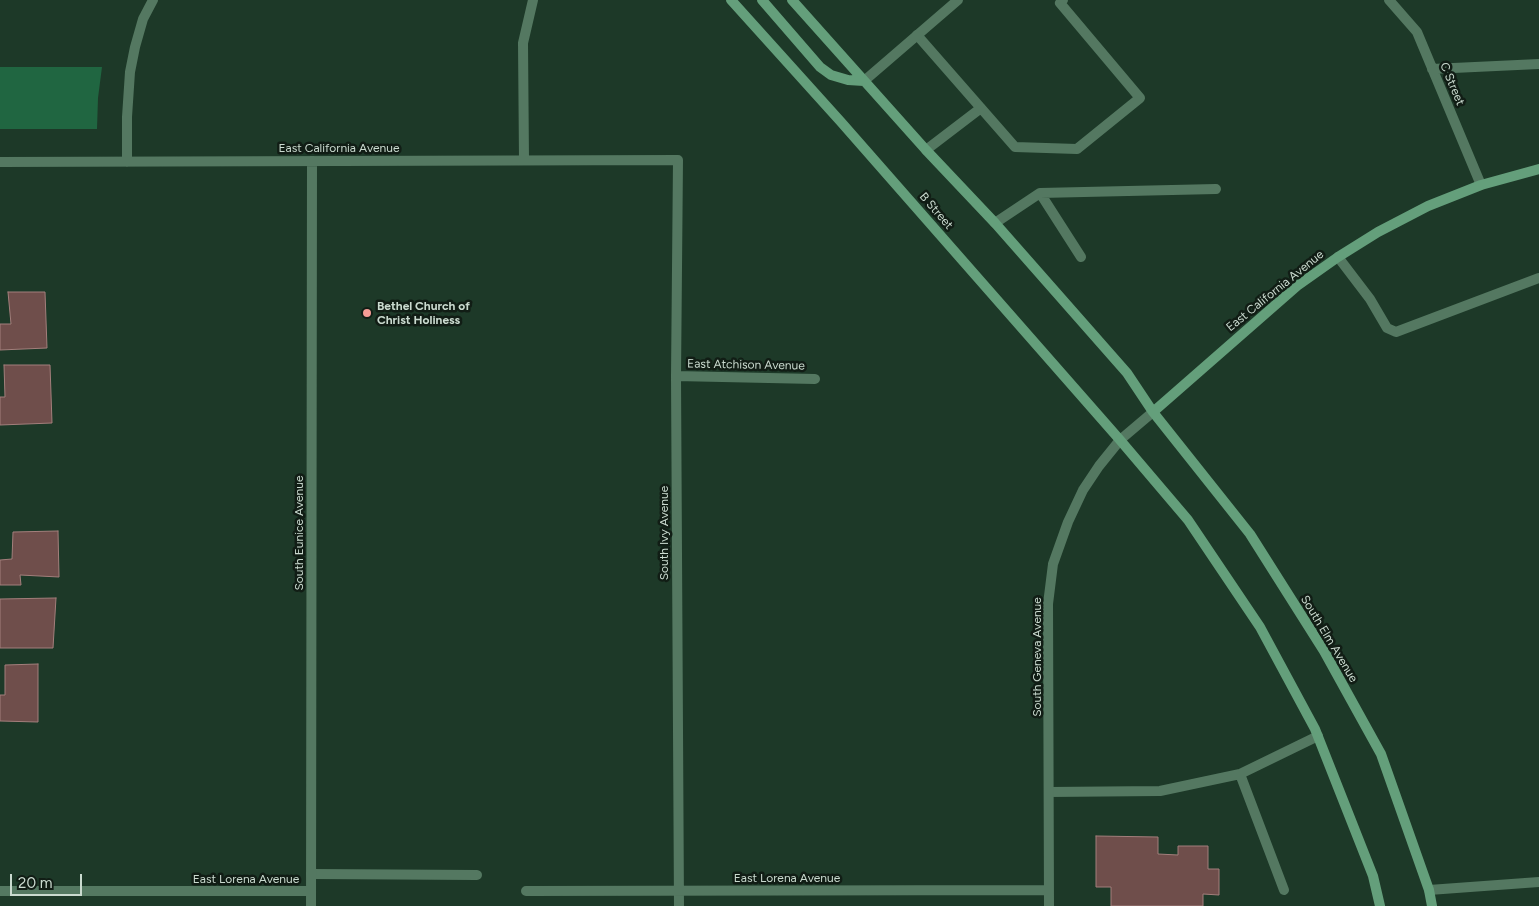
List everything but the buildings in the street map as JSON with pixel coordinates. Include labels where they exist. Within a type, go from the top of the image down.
[{"type":"main road","name":"B Street","points":[[731,0],[841,122],[1120,440]]},
{"type":"main road","points":[[762,0],[820,67],[832,75],[848,80],[864,80]]},
{"type":"main road","points":[[792,0],[1128,372],[1153,412]]},
{"type":"main road","name":"East California Avenue","points":[[1153,412],[1297,286],[1338,257],[1378,232],[1428,206],[1481,185],[1539,169]]},
{"type":"main road","name":"South Elm Avenue","points":[[1153,412],[1250,534],[1324,651],[1381,754],[1429,890],[1432,906]]},
{"type":"main road","points":[[1120,440],[1188,520],[1260,627],[1318,736],[1373,876],[1380,906]]},
{"type":"street","points":[[127,162],[130,72],[135,46],[153,0]]},
{"type":"street","points":[[524,160],[523,43],[532,0]]},
{"type":"street","points":[[864,80],[958,0]]},
{"type":"street","name":"C Street","points":[[1389,0],[1417,32],[1481,185]]},
{"type":"street","points":[[917,35],[1016,147],[1077,149],[1140,98],[1061,1]]},
{"type":"street","points":[[1432,69],[1539,64]]},
{"type":"street","points":[[926,150],[981,108]]},
{"type":"street","name":"East California Avenue","points":[[0,162],[678,160]]},
{"type":"street","name":"South Ivy Avenue","points":[[678,160],[676,376],[679,906]]},
{"type":"street","name":"South Eunice Avenue","points":[[311,906],[312,161]]},
{"type":"street","points":[[995,223],[1040,193],[1216,189]]},
{"type":"street","points":[[1040,193],[1081,257]]},
{"type":"street","points":[[1338,257],[1370,299],[1387,328],[1396,332],[1539,278]]},
{"type":"street","name":"East Atchison Avenue","points":[[676,376],[815,379]]},
{"type":"street","name":"South Geneva Avenue","points":[[1049,906],[1048,604],[1053,564],[1068,522],[1099,466],[1120,440],[1153,412]]},
{"type":"street","points":[[1049,792],[1160,791],[1240,774],[1318,736]]},
{"type":"street","points":[[1240,774],[1284,890]]},
{"type":"street","points":[[311,874],[477,875]]},
{"type":"street","points":[[1429,890],[1539,882]]},
{"type":"street","name":"East Lorena Avenue","points":[[526,891],[1049,890]]},
{"type":"street","name":"East Lorena Avenue","points":[[0,891],[311,891]]},
{"type":"green space","points":[[0,67],[102,67],[97,129],[0,129]]},
{"type":"place","name":"Bethel Church of Christ Holiness","points":[[367,313]]}]
